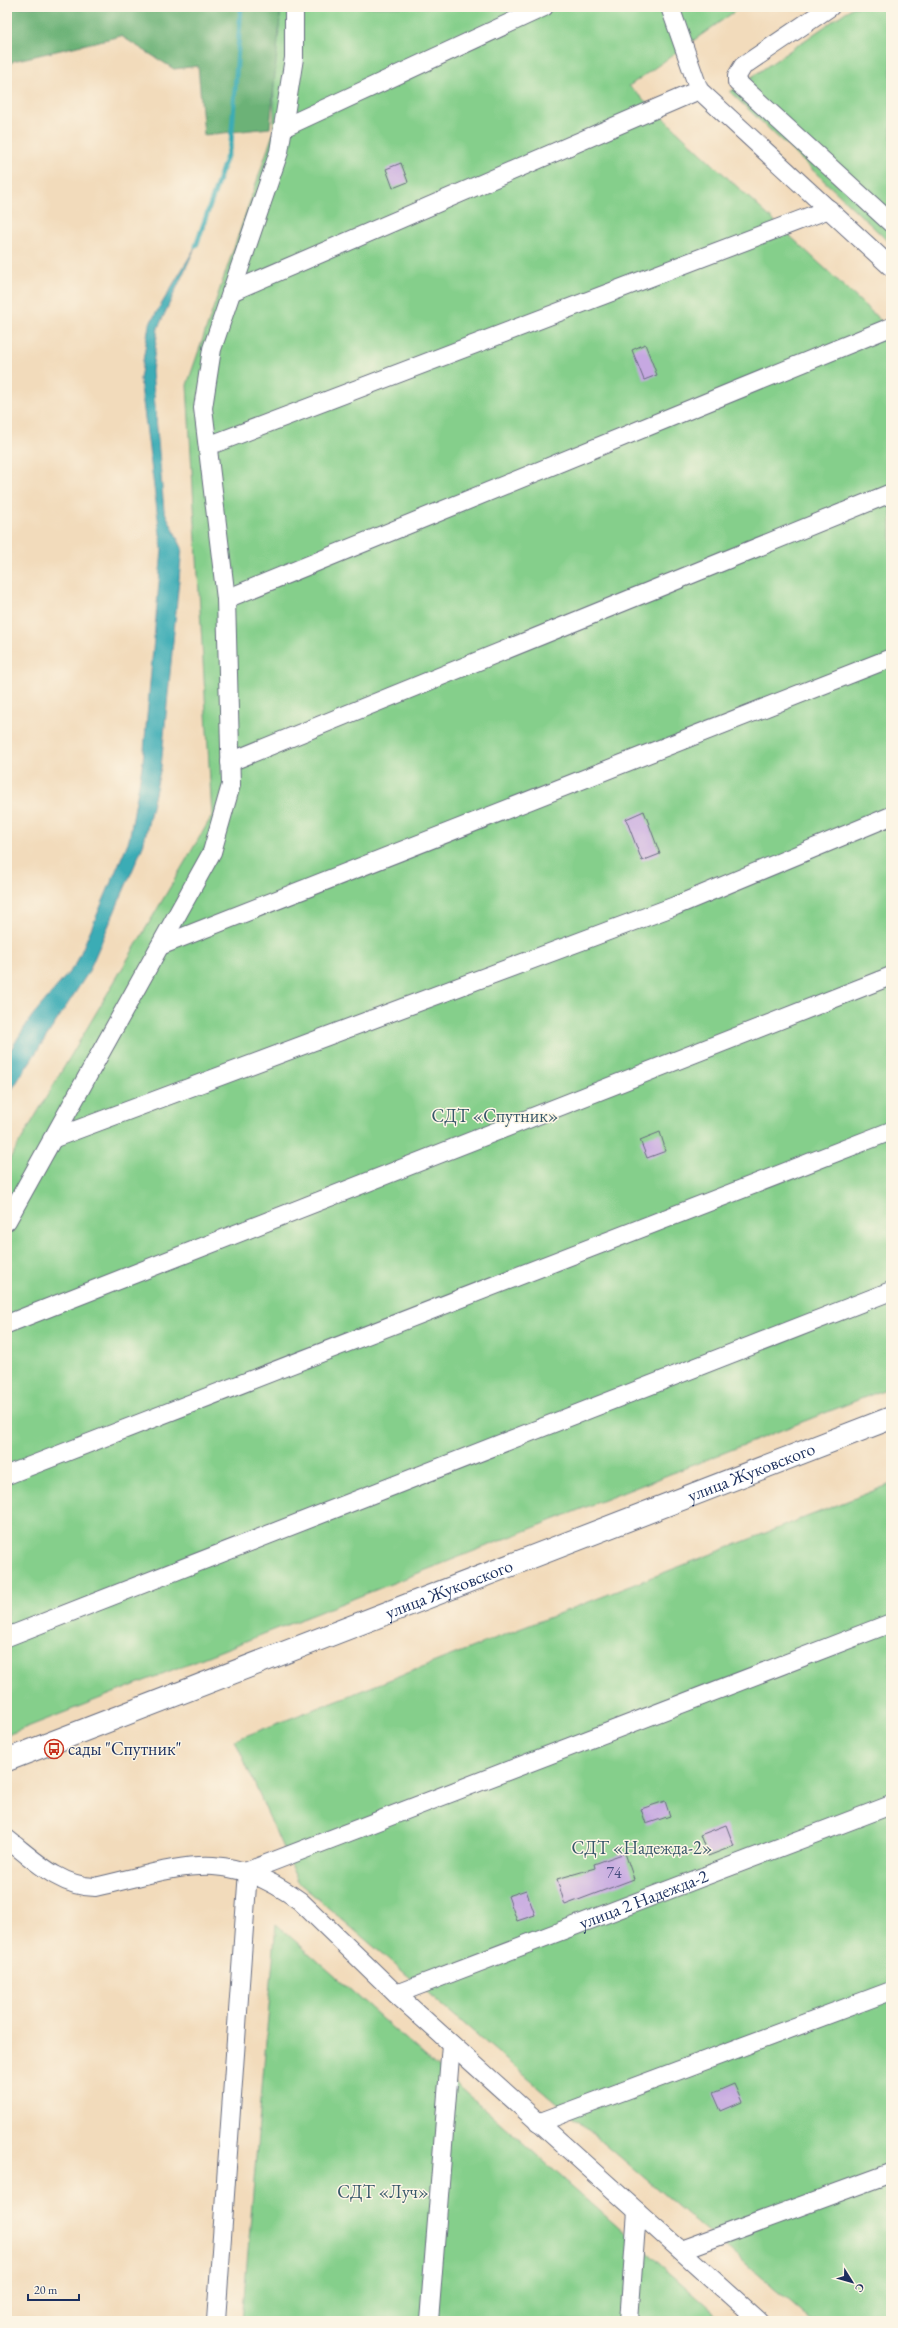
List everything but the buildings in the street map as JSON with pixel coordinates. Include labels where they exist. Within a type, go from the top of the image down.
[{"type":"main road","name":"улица Жуковского","points":[[7,1760],[891,1418]]},
{"type":"street","points":[[7,1221],[212,852],[231,785],[226,599],[203,408],[212,349],[279,152],[294,58],[294,7]]},
{"type":"street","points":[[283,128],[544,7]]},
{"type":"street","points":[[670,7],[699,90],[891,267]]},
{"type":"street","points":[[830,7],[743,66],[736,76],[737,82],[891,223]]},
{"type":"street","points":[[231,292],[699,90]]},
{"type":"street","points":[[208,446],[829,209]]},
{"type":"street","points":[[226,599],[891,327]]},
{"type":"street","points":[[230,762],[891,493]]},
{"type":"street","points":[[160,946],[891,658]]},
{"type":"street","points":[[52,1140],[675,906],[891,816]]},
{"type":"street","points":[[7,1324],[891,976]]},
{"type":"street","points":[[7,1475],[891,1131]]},
{"type":"street","points":[[7,1637],[891,1291]]},
{"type":"street","points":[[248,1871],[891,1624]]},
{"type":"street","name":"улица 2 Надежда-2","points":[[396,1994],[891,1805]]},
{"type":"street","points":[[7,1839],[55,1875],[69,1883],[88,1887],[191,1866],[214,1864],[248,1871],[283,1888],[300,1901],[396,1994],[759,2321]]},
{"type":"street","points":[[216,2321],[248,1871]]},
{"type":"street","points":[[538,2122],[891,1991]]},
{"type":"street","points":[[428,2321],[451,2044]]},
{"type":"street","points":[[681,2250],[891,2173]]},
{"type":"street","points":[[629,2321],[637,2211]]},
{"type":"green space","points":[[7,7],[281,7],[270,128],[204,135],[198,66],[174,69],[121,36],[13,61],[7,71]]},
{"type":"green space","name":"СДТ «Спутник»","points":[[273,7],[741,7],[629,86],[891,330],[891,1387],[7,1735],[7,1164],[212,816],[187,385],[274,131]]},
{"type":"green space","points":[[853,7],[891,7],[891,244],[730,92]]},
{"type":"green space","name":"СДТ «Надежда-2»","points":[[891,1484],[891,2321],[812,2321],[298,1882],[235,1740]]},
{"type":"green space","name":"СДТ «Луч»","points":[[276,1924],[724,2321],[242,2321]]},
{"type":"water","points":[[196,246],[158,328],[152,371],[164,510],[182,548],[161,767],[143,846],[88,973],[7,1097],[7,1055],[32,1016],[76,964],[129,840],[143,761],[162,549],[140,379],[149,325]]},
{"type":"waterway","points":[[196,246],[231,144],[241,7]]},
{"type":"place","name":"сады \"Спутник\"","points":[[54,1749]]}]
